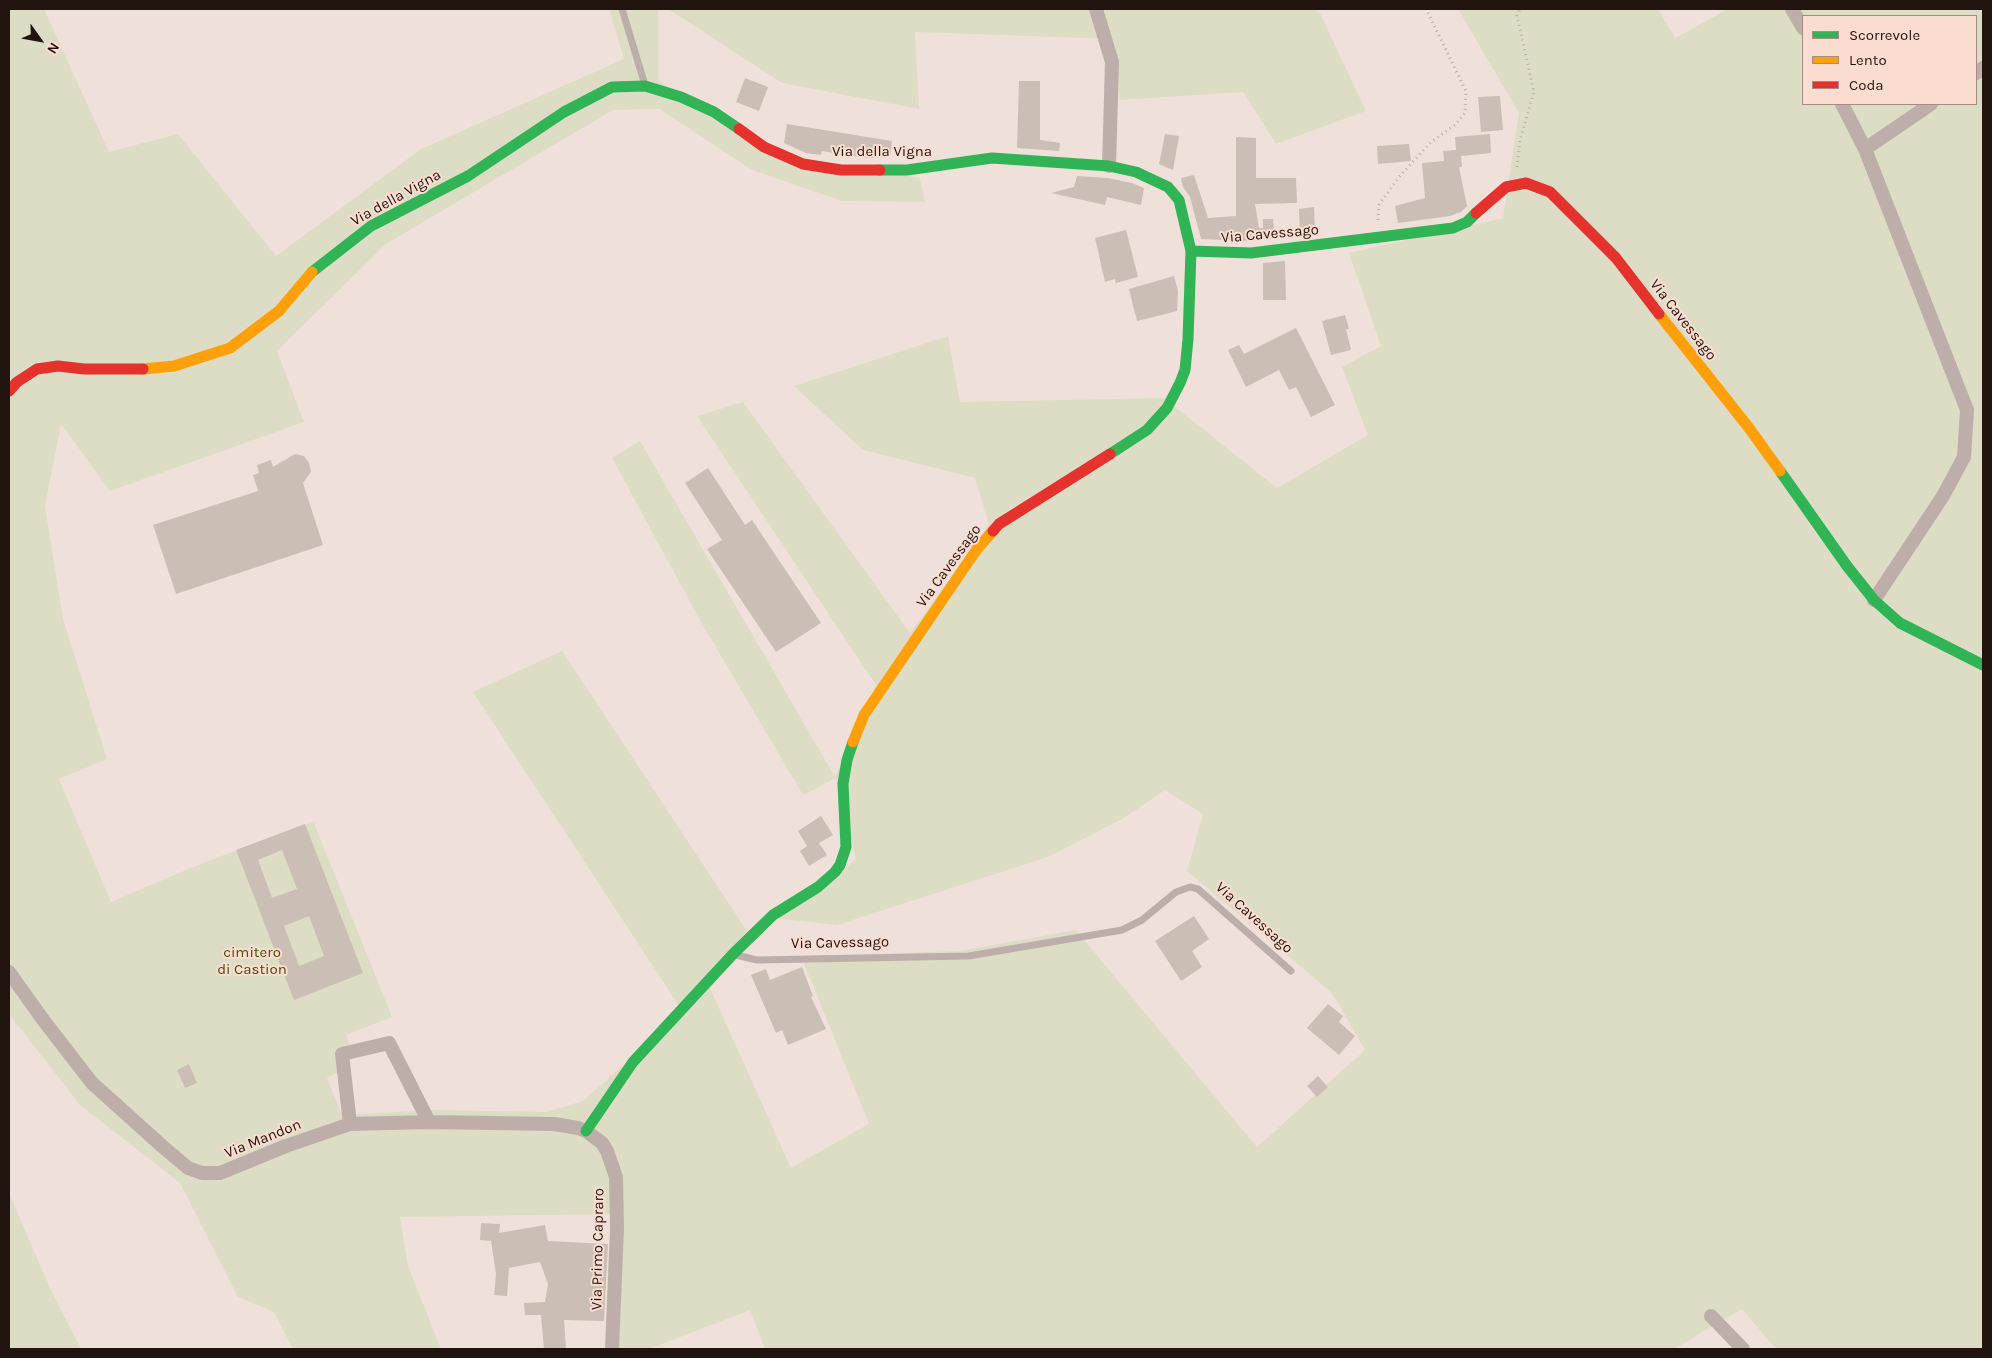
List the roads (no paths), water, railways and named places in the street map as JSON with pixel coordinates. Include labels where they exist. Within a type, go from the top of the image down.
[{"type":"street","points":[[1096,9],[1112,62],[1109,166]]},
{"type":"street","points":[[1792,9],[1802,26]]},
{"type":"street","name":"Via della Vigna","points":[[9,391],[17,382],[37,370],[58,366],[124,370],[174,366],[230,348],[279,311],[316,267],[371,226],[468,176],[564,112],[612,87],[645,86],[681,96],[714,112],[764,147],[803,164],[841,170],[907,170],[992,158],[1048,160],[1109,166],[1136,172],[1168,188],[1179,200],[1191,251]]},
{"type":"street","points":[[1843,105],[1865,149],[1967,410],[1964,457],[1944,496],[1874,600]]},
{"type":"street","points":[[1865,149],[1930,105]]},
{"type":"street","name":"Via Cavessago","points":[[586,1131],[614,1088],[634,1062],[733,954],[773,915],[828,880],[840,865],[847,839],[842,784],[857,729],[977,549],[1000,524],[1013,514],[1147,430],[1167,408],[1185,370],[1191,251],[1251,253],[1460,226],[1506,187],[1526,183],[1550,192],[1616,258],[1749,428],[1847,566],[1874,600],[1900,622],[1939,644],[1983,665]]},
{"type":"street","name":"Via Mandon","points":[[9,972],[92,1083],[188,1168],[202,1173],[220,1173],[286,1146],[350,1124],[429,1122],[554,1124],[586,1131]]},
{"type":"street","points":[[350,1124],[342,1054],[389,1042],[429,1122]]},
{"type":"street","name":"Via Primo Capraro","points":[[586,1131],[595,1137],[607,1151],[616,1177],[618,1229],[612,1349]]},
{"type":"street","points":[[1711,1316],[1743,1349]]},
{"type":"lane","points":[[622,9],[645,86]]},
{"type":"lane","name":"Via Cavessago","points":[[733,954],[757,960],[969,956],[1122,930],[1142,920],[1176,892],[1190,887],[1198,889],[1290,971]]},
{"type":"park label","name":"cimitero di Castion","points":[[252,962]]}]
